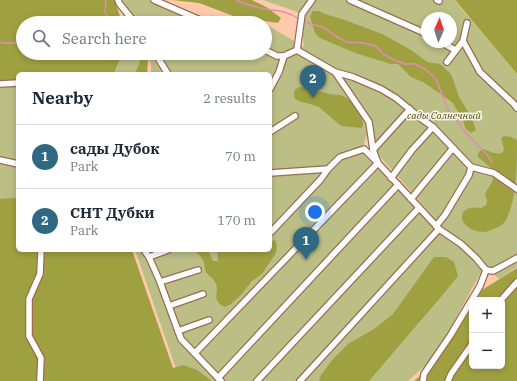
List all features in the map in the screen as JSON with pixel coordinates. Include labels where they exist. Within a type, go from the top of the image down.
[{"type":"street","points":[[118,0],[129,16]]},
{"type":"street","points":[[154,0],[191,16]]},
{"type":"street","points":[[297,50],[302,14],[312,0]]},
{"type":"street","points":[[350,0],[421,31]]},
{"type":"street","points":[[447,62],[462,41],[468,23]]},
{"type":"street","points":[[462,41],[480,72],[517,108]]},
{"type":"street","points":[[452,48],[455,50]]},
{"type":"street","points":[[272,54],[277,56],[284,56],[297,50]]},
{"type":"street","points":[[297,50],[335,72],[353,77],[396,98],[419,118],[434,127],[471,167],[494,173],[517,189]]},
{"type":"street","points":[[272,86],[279,72],[284,56]]},
{"type":"street","points":[[159,60],[167,72]]},
{"type":"street","points":[[335,72],[369,122],[373,150],[378,163]]},
{"type":"street","points":[[0,84],[16,83]]},
{"type":"street","points":[[373,150],[410,109]]},
{"type":"street","points":[[272,131],[294,116]]},
{"type":"street","points":[[391,178],[412,150],[434,127]]},
{"type":"street","points":[[272,231],[340,157],[364,148],[437,227],[461,244],[486,270],[493,271],[517,258]]},
{"type":"street","points":[[411,199],[453,148]]},
{"type":"street","points":[[0,160],[16,164]]},
{"type":"street","points":[[195,353],[378,163]]},
{"type":"street","points":[[300,381],[437,227],[469,176],[471,167]]},
{"type":"street","points":[[272,173],[328,169]]},
{"type":"street","points":[[145,252],[160,282],[181,339],[220,379],[398,185]]},
{"type":"street","points":[[257,381],[419,208]]},
{"type":"street","points":[[40,381],[41,358],[29,336],[28,299],[40,274],[41,252]]},
{"type":"street","points":[[149,257],[163,252]]},
{"type":"street","points":[[160,282],[198,270]]},
{"type":"street","points":[[423,381],[424,374],[450,336],[480,286],[486,270]]},
{"type":"street","points":[[504,297],[517,282]]},
{"type":"street","points":[[169,306],[203,294]]},
{"type":"street","points":[[178,331],[209,320]]},
{"type":"street","points":[[448,381],[451,374],[469,348]]},
{"type":"path","points":[[478,0],[507,38],[517,48]]},
{"type":"green space","points":[[121,0],[148,0],[185,16],[129,16]]},
{"type":"green space","points":[[263,0],[307,0],[300,13]]},
{"type":"green space","name":"сады Солнечный","points":[[313,0],[454,0],[517,74],[517,267],[499,279],[439,223],[377,153],[371,122],[361,152],[438,233],[462,248],[482,270],[446,337],[428,363],[408,381],[194,381],[175,366],[136,252],[272,252],[272,72],[151,72],[150,60],[272,60],[272,28],[304,47],[302,27],[308,6]]},
{"type":"green space","points":[[120,60],[140,60],[136,72],[116,72]]},
{"type":"green space","points":[[16,79],[16,199],[0,199],[0,81]]},
{"type":"shaded area","points":[[0,0],[115,0],[120,16],[16,16],[16,60],[120,60],[115,72],[16,72],[16,79],[0,81]]},
{"type":"shaded area","points":[[172,0],[252,0],[268,8],[281,18],[278,23],[272,22],[272,16],[233,16],[199,3]]},
{"type":"shaded area","points":[[455,0],[517,0],[517,74]]},
{"type":"shaded area","points":[[313,11],[319,11],[382,34],[411,50],[427,62],[440,64],[450,73],[459,97],[472,118],[476,130],[471,133],[466,129],[462,118],[452,102],[423,82],[411,77],[398,64],[391,64],[355,53],[320,38],[315,33],[310,16]]},
{"type":"shaded area","points":[[140,60],[148,60],[147,72],[136,72]]},
{"type":"shaded area","points":[[301,87],[343,96],[353,102],[363,122],[362,128],[341,126],[319,107],[295,99],[295,91],[297,88]]},
{"type":"shaded area","points":[[504,136],[517,140],[517,161],[512,205],[502,225],[487,232],[477,231],[465,224],[462,215],[465,210],[481,208],[486,205],[487,201],[485,194],[493,180],[491,168],[478,157],[479,153],[483,149],[496,153],[503,152],[504,149],[501,138]]},
{"type":"shaded area","points":[[0,199],[16,199],[16,252],[133,252],[173,368],[183,365],[197,370],[212,381],[0,381]]},
{"type":"shaded area","points":[[275,240],[277,246],[276,253],[262,274],[252,281],[240,296],[231,304],[225,307],[220,304],[216,298],[217,289],[215,282],[206,272],[203,260],[197,252],[209,252],[213,261],[218,261],[217,252],[272,252],[272,241]]},
{"type":"shaded area","points":[[434,257],[446,257],[454,262],[458,276],[369,381],[319,381],[321,375],[333,359],[348,344],[374,329],[393,314]]},
{"type":"shaded area","points":[[517,268],[517,381],[414,381],[436,362],[469,311],[469,369],[505,369],[505,297],[478,297],[482,290]]},
{"type":"waterway","points":[[106,0],[105,12],[107,16]]},
{"type":"waterway","points":[[237,0],[254,7],[287,13],[299,19]]},
{"type":"waterway","points":[[302,21],[325,28],[335,36],[347,42],[364,43],[376,46],[383,54],[392,59],[405,64],[415,64],[425,69],[436,79],[448,110],[466,133],[489,157],[492,163]]},
{"type":"waterway","points":[[0,42],[16,43]]},
{"type":"place","name":"СНТ Дубки","points":[[313,98]]},
{"type":"place","name":"сады Дубок","points":[[306,260]]}]
